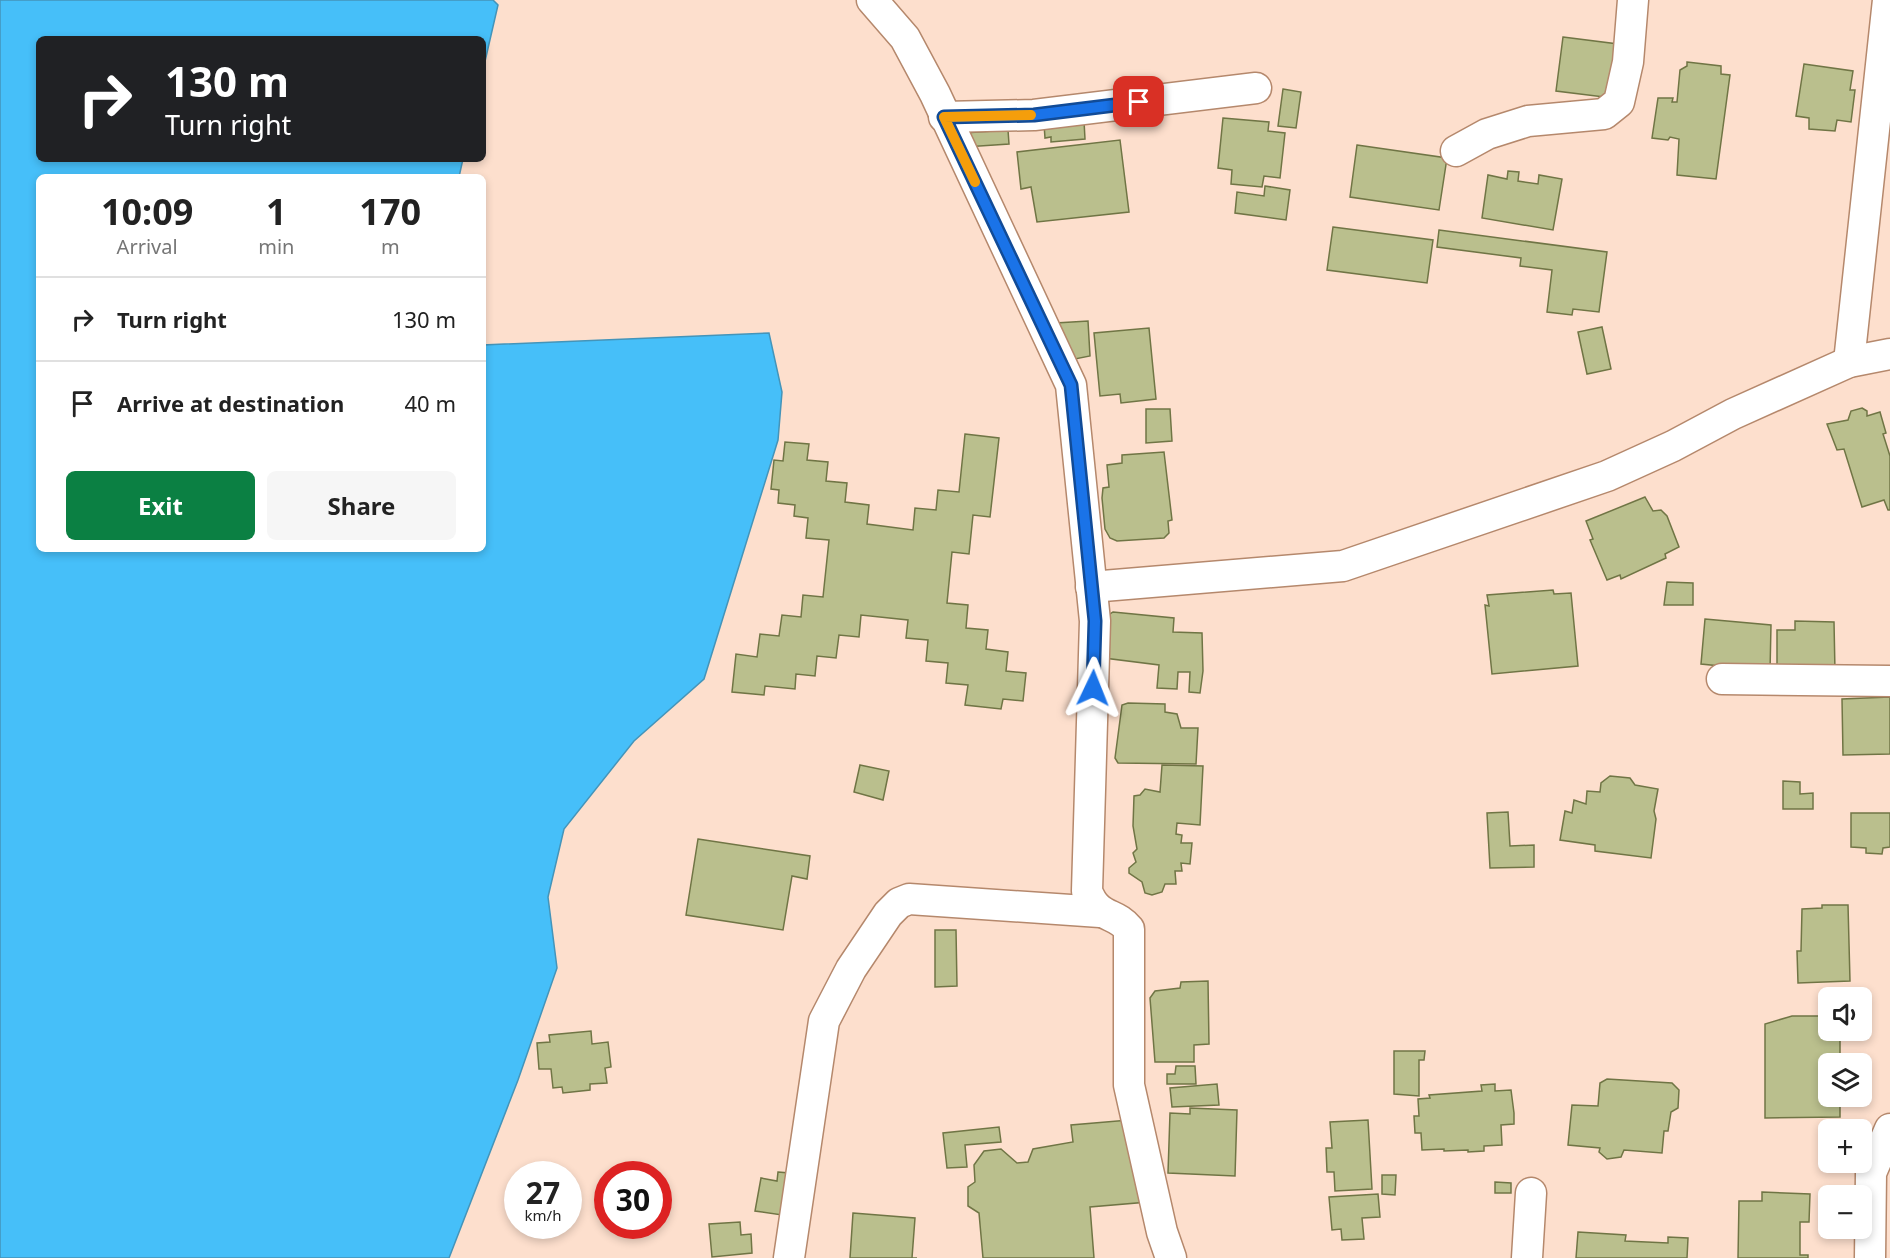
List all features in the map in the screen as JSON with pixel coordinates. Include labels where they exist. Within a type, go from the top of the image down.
[{"type":"street","points":[[872,0],[905,38],[1071,385],[1095,621],[1087,891],[1100,912]]},
{"type":"street","points":[[1456,151],[1487,134],[1528,121],[1604,114],[1619,102],[1628,62],[1634,0]]},
{"type":"street","points":[[1849,362],[1887,43],[1888,0]]},
{"type":"street","points":[[944,117],[1034,115],[1256,88]]},
{"type":"street","points":[[1091,587],[1343,566],[1607,476],[1849,362],[1890,354]]},
{"type":"street","points":[[1722,679],[1890,681]]},
{"type":"street","points":[[789,1258],[824,1022],[851,969],[888,914],[899,903],[909,899],[1100,912],[1119,920],[1129,929],[1129,1085],[1162,1232],[1171,1258]]},
{"type":"street","points":[[1870,1258],[1871,1173],[1890,1129]]},
{"type":"street","points":[[1527,1258],[1531,1193]]},
{"type":"water","points":[[0,0],[493,0],[498,5],[486,57],[486,36],[36,36],[36,162],[462,162],[460,174],[36,174],[36,552],[486,552],[486,345],[769,333],[782,392],[778,440],[704,679],[634,741],[564,829],[548,897],[557,968],[518,1080],[449,1258],[0,1258]]},
{"type":"building","points":[[1563,37],[1618,44],[1612,98],[1556,91]]},
{"type":"building","points":[[1687,62],[1721,66],[1721,74],[1730,75],[1716,179],[1677,175],[1679,139],[1652,138],[1658,98],[1673,98],[1672,102],[1677,102],[1680,70],[1687,66]]},
{"type":"building","points":[[1804,64],[1853,71],[1850,90],[1855,90],[1851,122],[1837,120],[1835,131],[1809,129],[1809,118],[1796,116]]},
{"type":"building","points":[[1283,89],[1301,92],[1296,128],[1278,126]]},
{"type":"building","points":[[1223,118],[1269,122],[1268,131],[1285,133],[1280,178],[1264,176],[1262,187],[1231,184],[1232,170],[1218,168]]},
{"type":"building","points":[[1084,121],[1085,139],[1051,142],[1051,137],[1045,138],[1044,124]]},
{"type":"building","points":[[1008,130],[1009,144],[965,147],[964,133]]},
{"type":"building","points":[[1120,140],[1129,212],[1037,222],[1031,187],[1021,189],[1017,152]]},
{"type":"building","points":[[1357,145],[1447,158],[1439,210],[1350,197]]},
{"type":"building","points":[[1508,171],[1519,172],[1518,181],[1538,184],[1539,175],[1562,179],[1553,230],[1482,218],[1488,175],[1507,179]]},
{"type":"building","points":[[1265,186],[1290,190],[1286,220],[1235,213],[1237,192],[1264,196]]},
{"type":"building","points":[[1333,227],[1433,240],[1427,283],[1327,270]]},
{"type":"building","points":[[1439,230],[1607,252],[1599,312],[1573,309],[1572,315],[1547,312],[1552,270],[1520,266],[1521,258],[1437,247]]},
{"type":"building","points":[[1088,321],[1090,356],[1070,360],[1056,323]]},
{"type":"building","points":[[1602,327],[1611,369],[1587,374],[1578,332]]},
{"type":"building","points":[[1149,328],[1156,399],[1121,403],[1120,394],[1100,396],[1094,333]]},
{"type":"building","points":[[1862,408],[1867,411],[1867,416],[1880,412],[1886,433],[1883,434],[1890,456],[1890,510],[1884,500],[1862,507],[1844,449],[1837,450],[1827,424],[1848,420],[1851,411]]},
{"type":"building","points":[[1146,409],[1170,409],[1172,441],[1146,443]]},
{"type":"building","points":[[965,434],[999,438],[990,517],[973,515],[969,554],[952,552],[947,603],[968,605],[966,628],[988,630],[986,649],[1008,652],[1006,671],[1026,673],[1023,701],[1003,699],[1001,709],[965,705],[968,685],[946,683],[948,663],[926,661],[928,640],[906,638],[908,620],[861,615],[859,637],[839,635],[836,658],[817,656],[815,676],[796,674],[795,689],[765,686],[764,695],[732,692],[736,654],[757,657],[760,634],[779,636],[782,615],[801,617],[803,595],[823,597],[829,540],[806,538],[808,518],[794,516],[795,505],[778,503],[779,490],[771,489],[774,460],[783,461],[785,442],[809,444],[807,460],[828,462],[826,481],[847,483],[845,502],[869,505],[867,524],[913,530],[915,508],[936,510],[938,490],[959,492]]},
{"type":"building","points":[[1164,452],[1172,520],[1168,521],[1169,533],[1164,538],[1117,541],[1110,538],[1105,529],[1102,498],[1103,488],[1109,487],[1107,465],[1122,463],[1122,455]]},
{"type":"building","points":[[1645,497],[1653,511],[1661,510],[1667,516],[1679,547],[1665,554],[1666,558],[1621,579],[1620,575],[1607,580],[1590,540],[1593,539],[1586,521]]},
{"type":"building","points":[[1667,582],[1693,583],[1693,605],[1664,605]]},
{"type":"building","points":[[1553,590],[1554,594],[1571,593],[1578,666],[1492,674],[1485,605],[1489,606],[1487,595]]},
{"type":"building","points":[[1113,612],[1174,618],[1173,632],[1202,633],[1203,671],[1200,693],[1189,692],[1190,672],[1178,672],[1177,689],[1157,688],[1159,665],[1104,658],[1107,616]]},
{"type":"building","points":[[1705,619],[1771,625],[1770,671],[1701,664]]},
{"type":"building","points":[[1795,621],[1834,622],[1835,672],[1777,668],[1777,630],[1795,630]]},
{"type":"building","points":[[1890,697],[1890,754],[1843,755],[1842,699]]},
{"type":"building","points":[[1128,703],[1165,704],[1165,712],[1177,714],[1181,728],[1198,728],[1196,764],[1118,763],[1115,758],[1122,705]]},
{"type":"building","points":[[860,765],[889,771],[883,800],[854,792]]},
{"type":"building","points":[[1162,765],[1203,766],[1200,825],[1177,823],[1176,834],[1182,835],[1181,843],[1192,843],[1190,864],[1181,863],[1182,871],[1175,871],[1176,884],[1165,884],[1162,892],[1152,895],[1145,893],[1142,882],[1129,873],[1129,868],[1136,862],[1133,853],[1137,849],[1133,826],[1134,796],[1140,795],[1145,789],[1160,792]]},
{"type":"building","points":[[1610,776],[1630,778],[1635,785],[1658,789],[1651,858],[1595,851],[1595,845],[1560,840],[1565,811],[1572,813],[1574,800],[1586,804],[1587,791],[1600,792],[1601,783]]},
{"type":"building","points":[[1783,781],[1800,782],[1800,794],[1813,793],[1813,809],[1783,809]]},
{"type":"building","points":[[1508,812],[1510,846],[1534,845],[1534,867],[1490,868],[1487,813]]},
{"type":"building","points":[[1851,813],[1890,813],[1890,847],[1883,848],[1882,854],[1866,853],[1866,848],[1851,847]]},
{"type":"building","points":[[698,839],[810,856],[807,879],[792,876],[783,930],[686,915]]},
{"type":"building","points":[[1822,905],[1848,905],[1850,981],[1798,983],[1797,951],[1801,951],[1802,909],[1822,908]]},
{"type":"building","points":[[935,930],[956,930],[957,986],[935,987]]},
{"type":"building","points":[[1208,981],[1209,1044],[1194,1045],[1194,1062],[1155,1062],[1150,998],[1155,991],[1180,988],[1181,982]]},
{"type":"building","points":[[1792,1016],[1818,1016],[1818,1041],[1840,1041],[1840,1053],[1818,1053],[1818,1107],[1840,1107],[1840,1117],[1765,1118],[1765,1024]]},
{"type":"building","points":[[591,1031],[592,1044],[608,1042],[611,1067],[605,1068],[607,1083],[590,1084],[590,1090],[563,1093],[562,1087],[553,1088],[551,1069],[539,1069],[537,1043],[550,1042],[549,1035]]},
{"type":"building","points":[[1394,1051],[1425,1051],[1424,1060],[1419,1060],[1419,1096],[1394,1094]]},
{"type":"building","points":[[1176,1066],[1195,1066],[1196,1084],[1167,1084],[1167,1074],[1175,1074]]},
{"type":"building","points":[[1607,1079],[1672,1083],[1679,1090],[1678,1108],[1671,1112],[1668,1131],[1664,1131],[1662,1153],[1624,1150],[1621,1157],[1607,1159],[1599,1152],[1600,1148],[1568,1145],[1572,1105],[1598,1106],[1600,1083]]},
{"type":"building","points":[[1217,1084],[1219,1105],[1172,1107],[1170,1088]]},
{"type":"building","points":[[1495,1084],[1495,1091],[1511,1090],[1514,1113],[1514,1124],[1501,1125],[1502,1145],[1484,1146],[1484,1151],[1468,1152],[1468,1150],[1422,1150],[1421,1133],[1415,1133],[1414,1116],[1419,1116],[1418,1099],[1430,1098],[1429,1095],[1482,1091],[1481,1085]]},
{"type":"building","points":[[1190,1108],[1237,1110],[1235,1176],[1168,1173],[1170,1113],[1190,1114]]},
{"type":"building","points":[[1129,1120],[1148,1202],[1090,1207],[1094,1258],[983,1258],[979,1213],[968,1206],[968,1187],[975,1182],[974,1165],[984,1151],[1001,1149],[1017,1163],[1028,1162],[1033,1149],[1073,1142],[1071,1125]]},
{"type":"building","points":[[1368,1120],[1372,1189],[1335,1191],[1334,1172],[1327,1172],[1326,1148],[1332,1148],[1330,1122]]},
{"type":"building","points":[[999,1127],[1001,1142],[965,1145],[967,1167],[947,1168],[943,1133]]},
{"type":"building","points":[[778,1172],[789,1173],[782,1215],[755,1211],[761,1178],[777,1181]]},
{"type":"building","points":[[1382,1175],[1396,1175],[1395,1195],[1382,1194]]},
{"type":"building","points":[[1495,1182],[1511,1183],[1511,1193],[1495,1193]]},
{"type":"building","points":[[1762,1192],[1810,1194],[1809,1222],[1800,1222],[1800,1255],[1808,1255],[1808,1258],[1738,1258],[1739,1201],[1762,1201]]},
{"type":"building","points":[[1378,1194],[1380,1217],[1362,1218],[1364,1239],[1342,1240],[1341,1229],[1332,1230],[1329,1197]]},
{"type":"building","points":[[853,1213],[915,1218],[912,1258],[850,1258]]},
{"type":"building","points":[[740,1222],[741,1235],[751,1234],[752,1253],[712,1257],[709,1224]]},
{"type":"building","points":[[1578,1232],[1626,1235],[1625,1241],[1668,1243],[1668,1237],[1688,1238],[1687,1258],[1576,1258]]},
{"type":"slow traffic","points":[[975,182],[944,117],[1031,115]]},
{"type":"route","points":[[1093,688],[1095,621],[1071,385],[944,117],[1034,115],[1139,102]]}]
